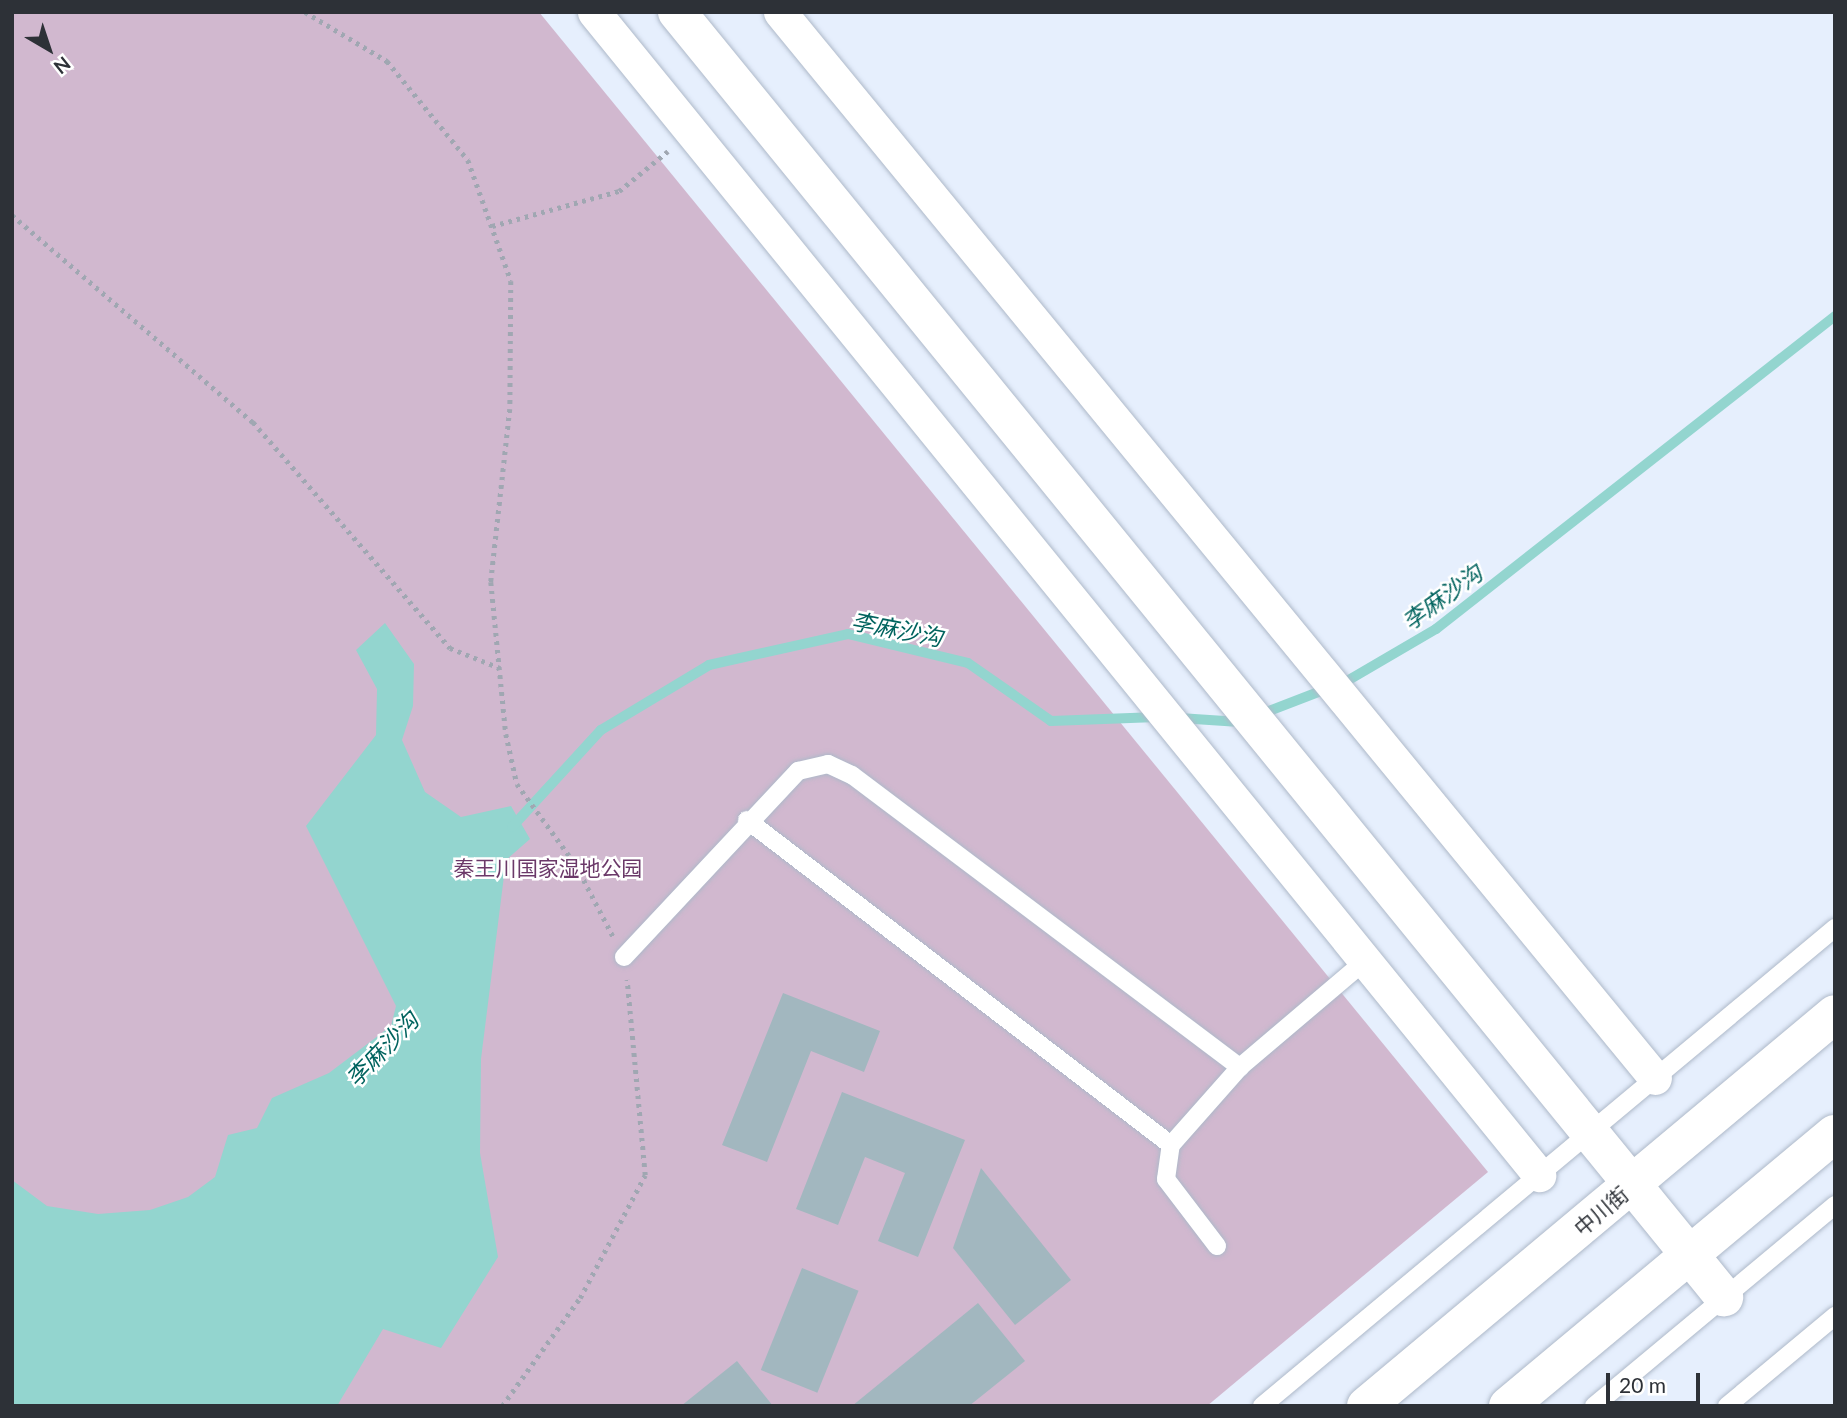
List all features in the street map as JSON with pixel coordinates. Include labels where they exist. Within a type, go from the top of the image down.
[{"type":"street","points":[[594,12],[1539,1175]]},
{"type":"street","points":[[677,12],[1724,1297]]},
{"type":"street","points":[[780,12],[1254,594],[1655,1078]]},
{"type":"street","name":"中川街","points":[[1383,1402],[1632,1185],[1835,1014]]},
{"type":"street","points":[[1508,1406],[1835,1134]]},
{"type":"lane","points":[[624,957],[747,820],[798,771],[828,764],[852,775],[1240,1067]]},
{"type":"lane","points":[[747,820],[1171,1145]]},
{"type":"lane","points":[[1262,1406],[1835,928]]},
{"type":"lane","points":[[1217,1246],[1167,1179],[1171,1145],[1240,1067],[1365,961]]},
{"type":"lane","points":[[1594,1406],[1835,1205]]},
{"type":"lane","points":[[1727,1406],[1835,1316]]},
{"type":"path","points":[[304,12],[387,61],[468,160],[511,281],[510,409],[491,583],[499,668],[517,784],[576,865],[624,957],[645,1175],[580,1298],[502,1406]]},
{"type":"path","points":[[492,226],[619,191],[692,132]]},
{"type":"path","points":[[12,215],[253,422],[450,648],[499,668]]},
{"type":"green space","name":"秦王川国家湿地公园","points":[[12,12],[539,12],[1488,1172],[1207,1406],[12,1406]]},
{"type":"water","points":[[385,623],[414,664],[413,706],[402,740],[425,792],[461,817],[511,806],[530,839],[506,860],[481,1059],[480,1153],[498,1257],[441,1348],[383,1329],[337,1406],[12,1406],[12,1180],[47,1206],[98,1214],[150,1210],[188,1197],[215,1177],[228,1135],[257,1128],[272,1098],[329,1073],[391,1026],[396,1006],[306,826],[376,735],[377,689],[356,650]]},
{"type":"building","points":[[783,993],[880,1031],[864,1072],[811,1051],[767,1162],[722,1145]]},
{"type":"building","points":[[842,1092],[965,1140],[918,1257],[878,1241],[905,1173],[865,1157],[838,1225],[796,1209]]},
{"type":"building","points":[[981,1168],[1071,1280],[1015,1325],[953,1248]]},
{"type":"building","points":[[802,1268],[859,1291],[817,1393],[761,1370]]},
{"type":"building","points":[[978,1303],[1025,1361],[969,1406],[852,1406]]},
{"type":"building","points":[[737,1361],[773,1406],[681,1406]]},
{"type":"waterway","name":"李麻沙沟","points":[[1261,714],[1347,681],[1436,629],[1835,316]]},
{"type":"waterway","name":"李麻沙沟","points":[[512,827],[601,730],[709,665],[848,634],[968,663],[1051,721],[1157,717]]},
{"type":"waterway","name":"李麻沙沟","points":[[1179,718],[1240,722]]}]
